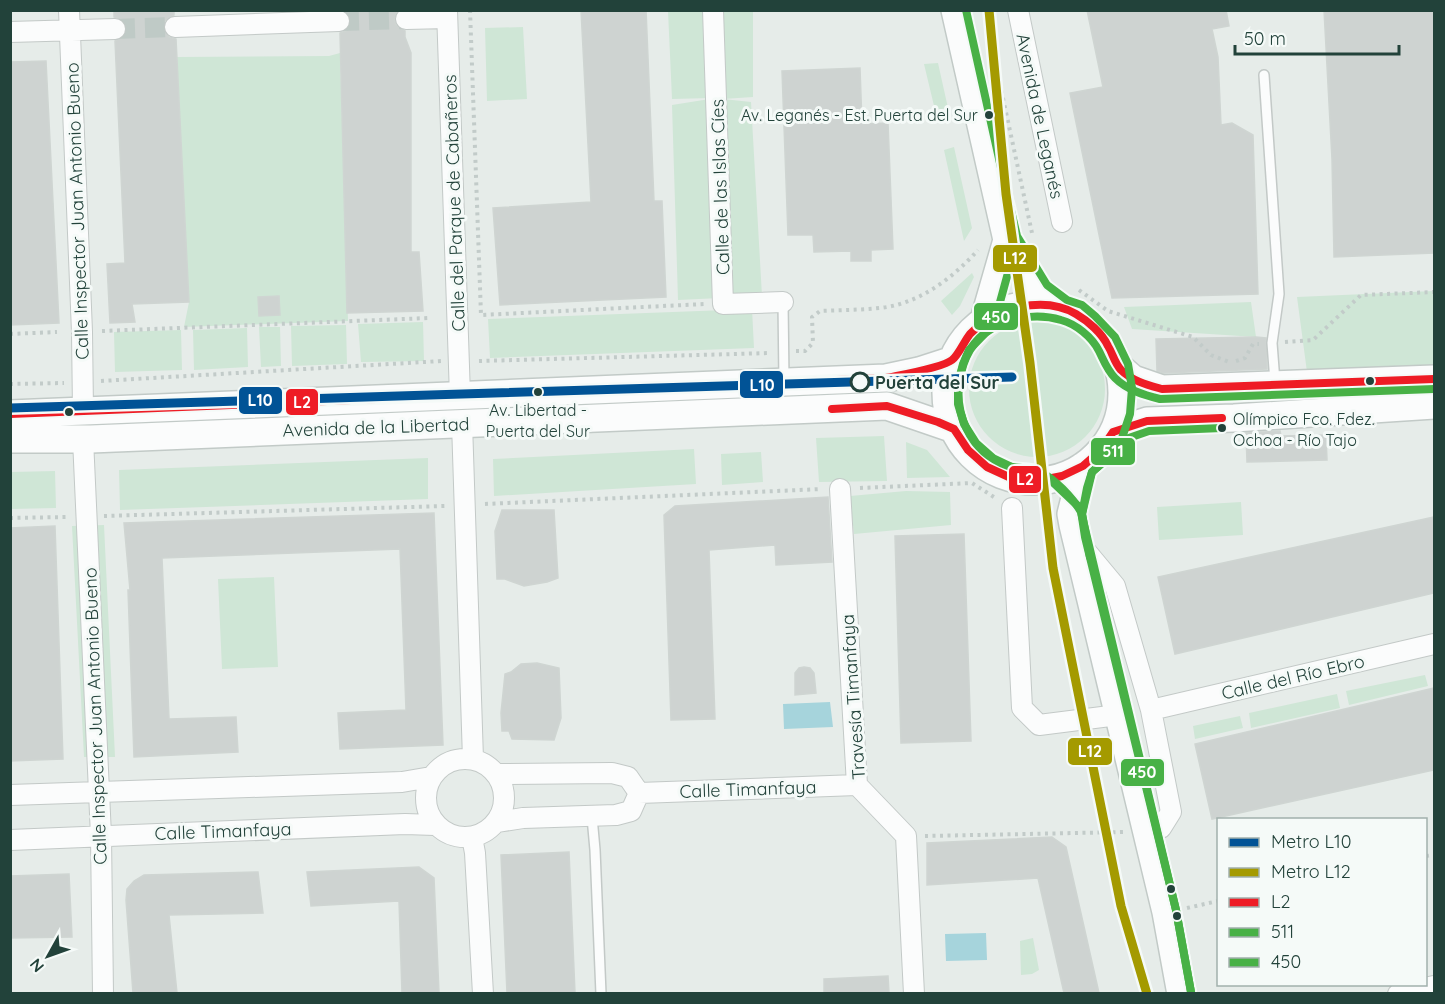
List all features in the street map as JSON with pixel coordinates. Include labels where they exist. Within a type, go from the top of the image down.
[{"type":"street","name":"Calle de las Islas Cíes","points":[[713,10],[723,304]]},
{"type":"street","points":[[955,10],[1020,238],[1039,291],[1068,297]]},
{"type":"street","name":"Avenida de Leganés","points":[[1018,10],[1062,222]]},
{"type":"street","points":[[406,19],[447,14]]},
{"type":"street","name":"Calle del Parque de Cabañeros","points":[[447,14],[460,396]]},
{"type":"street","points":[[10,32],[69,20],[115,29]]},
{"type":"street","name":"Calle Inspector Juan Antonio Bueno","points":[[69,20],[83,411]]},
{"type":"street","points":[[175,27],[339,21]]},
{"type":"street","points":[[984,320],[1020,238]]},
{"type":"street","points":[[1068,297],[1077,314],[1106,343],[1118,366],[1122,388],[1120,411],[1113,432],[1100,451],[1083,466],[1062,476],[1037,481],[1011,478],[987,467],[968,450],[954,429],[947,406],[946,382],[952,360],[966,338],[984,320],[1010,308],[1038,305],[1068,297]]},
{"type":"street","points":[[723,304],[783,302]]},
{"type":"street","name":"Avenida de la Libertad","points":[[10,414],[886,378],[919,371],[952,360]]},
{"type":"street","points":[[1118,366],[1133,379],[1162,389],[1434,379]]},
{"type":"street","points":[[1113,432],[1147,421],[1234,418],[1434,405]]},
{"type":"street","name":"Avenida de la Libertad","points":[[10,439],[83,439],[887,406],[954,429]]},
{"type":"street","points":[[462,423],[473,759]]},
{"type":"street","name":"Calle Inspector Juan Antonio Bueno","points":[[83,439],[101,836],[103,993]]},
{"type":"street","points":[[1083,466],[1073,526],[1166,912],[1181,993]]},
{"type":"street","points":[[1037,481],[1073,526],[1115,586],[1151,710],[1171,812],[1161,828],[1147,831]]},
{"type":"street","name":"Travesía Timanfaya","points":[[840,489],[857,785],[906,836]]},
{"type":"street","points":[[1012,508],[1023,708],[1039,725],[1118,715]]},
{"type":"street","name":"Calle del Río Ebro","points":[[1151,710],[1434,644]]},
{"type":"street","points":[[457,759],[473,759],[488,766],[496,774],[503,787],[503,807],[496,822],[485,832],[472,837],[458,837],[435,825],[427,810],[425,792],[430,777],[437,769],[457,759]]},
{"type":"street","points":[[496,774],[612,773],[628,777],[639,793],[631,810],[616,815],[523,818],[496,822]]},
{"type":"street","points":[[10,795],[402,782],[430,777]]},
{"type":"street","name":"Calle Timanfaya","points":[[639,793],[857,785]]},
{"type":"street","name":"Calle Timanfaya","points":[[10,840],[405,824],[435,825]]},
{"type":"street","points":[[906,836],[914,993]]},
{"type":"street","points":[[472,837],[475,853],[483,993]]},
{"type":"street","points":[[1398,993],[1434,986]]},
{"type":"lane","points":[[1264,75],[1279,294],[1272,343],[1276,385]]},
{"type":"lane","points":[[783,302],[784,382]]},
{"type":"lane","points":[[592,817],[596,850],[601,993]]},
{"type":"path","points":[[470,10],[481,315],[723,304]]},
{"type":"path","points":[[10,384],[459,361],[805,351],[813,343],[812,317],[820,311],[883,308],[924,294],[965,265],[985,242],[1020,238],[984,10]]},
{"type":"path","points":[[1068,297],[1193,337],[1211,355],[1232,363],[1245,358],[1254,344],[1313,339],[1361,295],[1434,292]]},
{"type":"path","points":[[102,331],[429,318]]},
{"type":"path","points":[[10,334],[57,332]]},
{"type":"path","points":[[10,518],[463,505],[972,483],[1012,508]]},
{"type":"path","points":[[906,836],[1147,831]]},
{"type":"path","points":[[1166,912],[1217,901]]},
{"type":"green space","points":[[668,11],[707,11],[711,98],[672,99]]},
{"type":"green space","points":[[713,11],[753,11],[753,97],[723,99],[751,102],[762,296],[678,300],[672,105],[716,98]]},
{"type":"green space","points":[[523,27],[527,99],[487,101],[485,28]]},
{"type":"green space","points":[[340,53],[348,321],[184,327],[189,302],[177,57],[329,56]]},
{"type":"green space","points":[[938,63],[948,108],[935,110],[924,64]]},
{"type":"green space","points":[[954,147],[972,228],[964,241],[944,150]]},
{"type":"green space","points":[[972,273],[974,277],[960,306],[952,315],[941,301]]},
{"type":"green space","points":[[1434,291],[1434,366],[1307,372],[1297,297]]},
{"type":"green space","points":[[1251,302],[1256,337],[1132,329],[1124,307]]},
{"type":"green space","points":[[752,309],[754,348],[490,358],[488,319]]},
{"type":"green space","points":[[1037,321],[1063,326],[1085,341],[1100,363],[1105,389],[1100,415],[1085,437],[1063,452],[1037,457],[1011,452],[989,437],[974,415],[969,389],[974,363],[989,341],[1011,326]]},
{"type":"green space","points":[[423,322],[424,361],[361,362],[358,324]]},
{"type":"green space","points":[[346,325],[347,364],[292,366],[291,326]]},
{"type":"green space","points":[[259,327],[280,327],[281,366],[261,367]]},
{"type":"green space","points":[[247,328],[248,367],[194,370],[193,330]]},
{"type":"green space","points":[[181,330],[182,370],[115,372],[114,332]]},
{"type":"green space","points":[[884,436],[887,481],[819,482],[816,438]]},
{"type":"green space","points":[[906,442],[927,450],[950,477],[907,478]]},
{"type":"green space","points":[[694,449],[696,484],[494,496],[493,459]]},
{"type":"green space","points":[[761,452],[763,482],[722,485],[721,454]]},
{"type":"green space","points":[[428,458],[428,499],[120,510],[119,470]]},
{"type":"green space","points":[[55,471],[56,508],[11,509],[11,472]]},
{"type":"green space","points":[[906,491],[950,492],[951,525],[854,534],[850,496]]},
{"type":"green space","points":[[1241,502],[1243,535],[1159,540],[1157,507]]},
{"type":"green space","points":[[104,525],[115,757],[84,757],[72,526]]},
{"type":"green space","points":[[274,577],[278,667],[222,669],[218,579]]},
{"type":"green space","points":[[1425,675],[1428,686],[1349,705],[1346,691]]},
{"type":"green space","points":[[1337,694],[1340,708],[1251,728],[1249,713]]},
{"type":"green space","points":[[1240,716],[1243,728],[1195,739],[1193,726]]},
{"type":"green space","points":[[1033,938],[1039,970],[1032,974],[1021,975],[1020,941]]},
{"type":"water","points":[[830,702],[833,727],[784,729],[783,704]]},
{"type":"water","points":[[986,933],[987,960],[946,961],[945,934]]},
{"type":"building","points":[[114,10],[174,10],[174,15],[165,21],[163,28],[169,37],[176,39],[189,302],[132,304],[135,322],[110,323],[107,264],[125,263],[115,41],[125,35],[127,28],[121,19],[114,17]]},
{"type":"building","points":[[345,10],[398,10],[394,19],[396,25],[405,31],[411,53],[411,252],[419,252],[423,311],[347,313],[340,33],[346,31],[351,21]]},
{"type":"building","points":[[581,10],[646,10],[654,201],[662,201],[666,297],[500,305],[493,208],[591,202]]},
{"type":"building","points":[[1087,10],[1226,10],[1229,26],[1212,29],[1218,57],[1221,125],[1232,123],[1253,135],[1258,294],[1112,298],[1070,93],[1103,87]]},
{"type":"building","points":[[1324,10],[1434,10],[1434,253],[1334,257],[1332,159]]},
{"type":"building","points":[[46,61],[59,323],[10,325],[10,62]]},
{"type":"building","points":[[860,68],[862,124],[888,123],[893,249],[871,250],[871,261],[851,261],[851,251],[814,252],[813,235],[788,235],[782,71]]},
{"type":"building","points":[[279,296],[280,315],[259,316],[258,297]]},
{"type":"building","points":[[1266,338],[1267,369],[1164,373],[1157,371],[1156,339]]},
{"type":"building","points":[[1280,431],[1281,436],[1326,435],[1327,460],[1247,462],[1246,433]]},
{"type":"building","points":[[828,497],[832,562],[776,565],[775,545],[709,550],[715,719],[671,720],[664,515],[675,506]]},
{"type":"building","points":[[502,510],[554,510],[558,578],[524,586],[505,579],[497,579],[495,531]]},
{"type":"building","points":[[434,513],[443,745],[340,749],[338,713],[406,710],[400,549],[162,558],[169,719],[236,717],[238,752],[134,757],[128,590],[130,590],[124,523]]},
{"type":"building","points":[[1434,517],[1434,593],[1175,654],[1158,577]]},
{"type":"building","points":[[55,526],[63,759],[10,761],[10,528]]},
{"type":"building","points":[[964,534],[971,741],[901,743],[895,536]]},
{"type":"building","points":[[537,663],[559,668],[561,718],[554,740],[512,739],[509,731],[502,731],[501,713],[505,674],[521,664]]},
{"type":"building","points":[[799,668],[810,668],[814,673],[816,693],[795,695],[795,673]]},
{"type":"building","points":[[1434,688],[1434,770],[1212,819],[1195,744]]},
{"type":"building","points":[[1052,837],[1066,847],[1099,993],[1064,993],[1038,878],[927,885],[927,843]]},
{"type":"building","points":[[569,852],[575,993],[507,993],[501,855]]},
{"type":"building","points":[[419,867],[434,878],[439,993],[402,993],[399,901],[311,906],[307,872]]},
{"type":"building","points":[[258,872],[263,913],[169,915],[177,993],[133,993],[126,900],[127,889],[134,881],[144,875]]},
{"type":"building","points":[[69,874],[72,937],[10,938],[10,876]]},
{"type":"building","points":[[888,976],[889,993],[824,993],[824,979]]},
{"type":"tunnel","points":[[339,21],[406,19]]},
{"type":"tunnel","points":[[115,29],[175,27]]},
{"type":"metro line","name":"L12","points":[[989,10],[1006,194],[1030,363],[1053,568],[1121,906],[1147,994]]},
{"type":"metro line","name":"L10","points":[[10,408],[1012,377]]},
{"type":"transit line","name":"450","points":[[966,10],[1017,240],[994,324],[969,350],[963,364],[958,383],[958,404],[964,424],[976,443],[993,458],[1014,468],[1042,472],[1081,511],[1085,537],[1176,910],[1191,992]]},
{"type":"transit line","name":"450","points":[[1009,202],[1017,236],[1047,285],[1067,300],[1082,305],[1095,316],[1115,337],[1128,364],[1132,388],[1130,414],[1122,438],[1108,458],[1092,472],[1082,514],[1090,556]]},
{"type":"transit line","name":"L2","points":[[10,414],[886,378],[947,363],[959,352],[970,334],[992,317],[1020,307],[1035,305],[1063,308],[1081,317],[1102,336],[1125,374],[1135,380],[1162,389],[1434,379]]},
{"type":"transit line","name":"511","points":[[1191,992],[1176,910],[1081,512],[1051,478],[1039,471],[1008,466],[994,460],[974,440],[966,428],[959,402],[961,373],[966,357],[979,338],[992,329],[1014,320],[1046,317],[1067,322],[1088,336],[1110,372],[1125,386],[1160,399],[1434,389]]},
{"type":"transit line","name":"L2","points":[[832,409],[887,406],[938,422],[954,429],[968,450],[987,467],[1011,478],[1037,481],[1062,476],[1083,466],[1100,451],[1113,432],[1147,421],[1222,418]]},
{"type":"transit line","name":"511","points":[[1090,557],[1082,514],[1087,488],[1092,472],[1108,458],[1120,441],[1149,431],[1222,428]]},
{"type":"place","name":"Av. Leganés - Est. Puerta del Sur","points":[[989,115]]},
{"type":"place","name":"Puerta del Sur","points":[[860,382]]},
{"type":"place","name":"Av. Libertad - Puerta del Sur","points":[[538,392]]},
{"type":"place","name":"Olímpico Fco. Fdez. Ochoa - Río Tajo","points":[[1222,428]]}]
